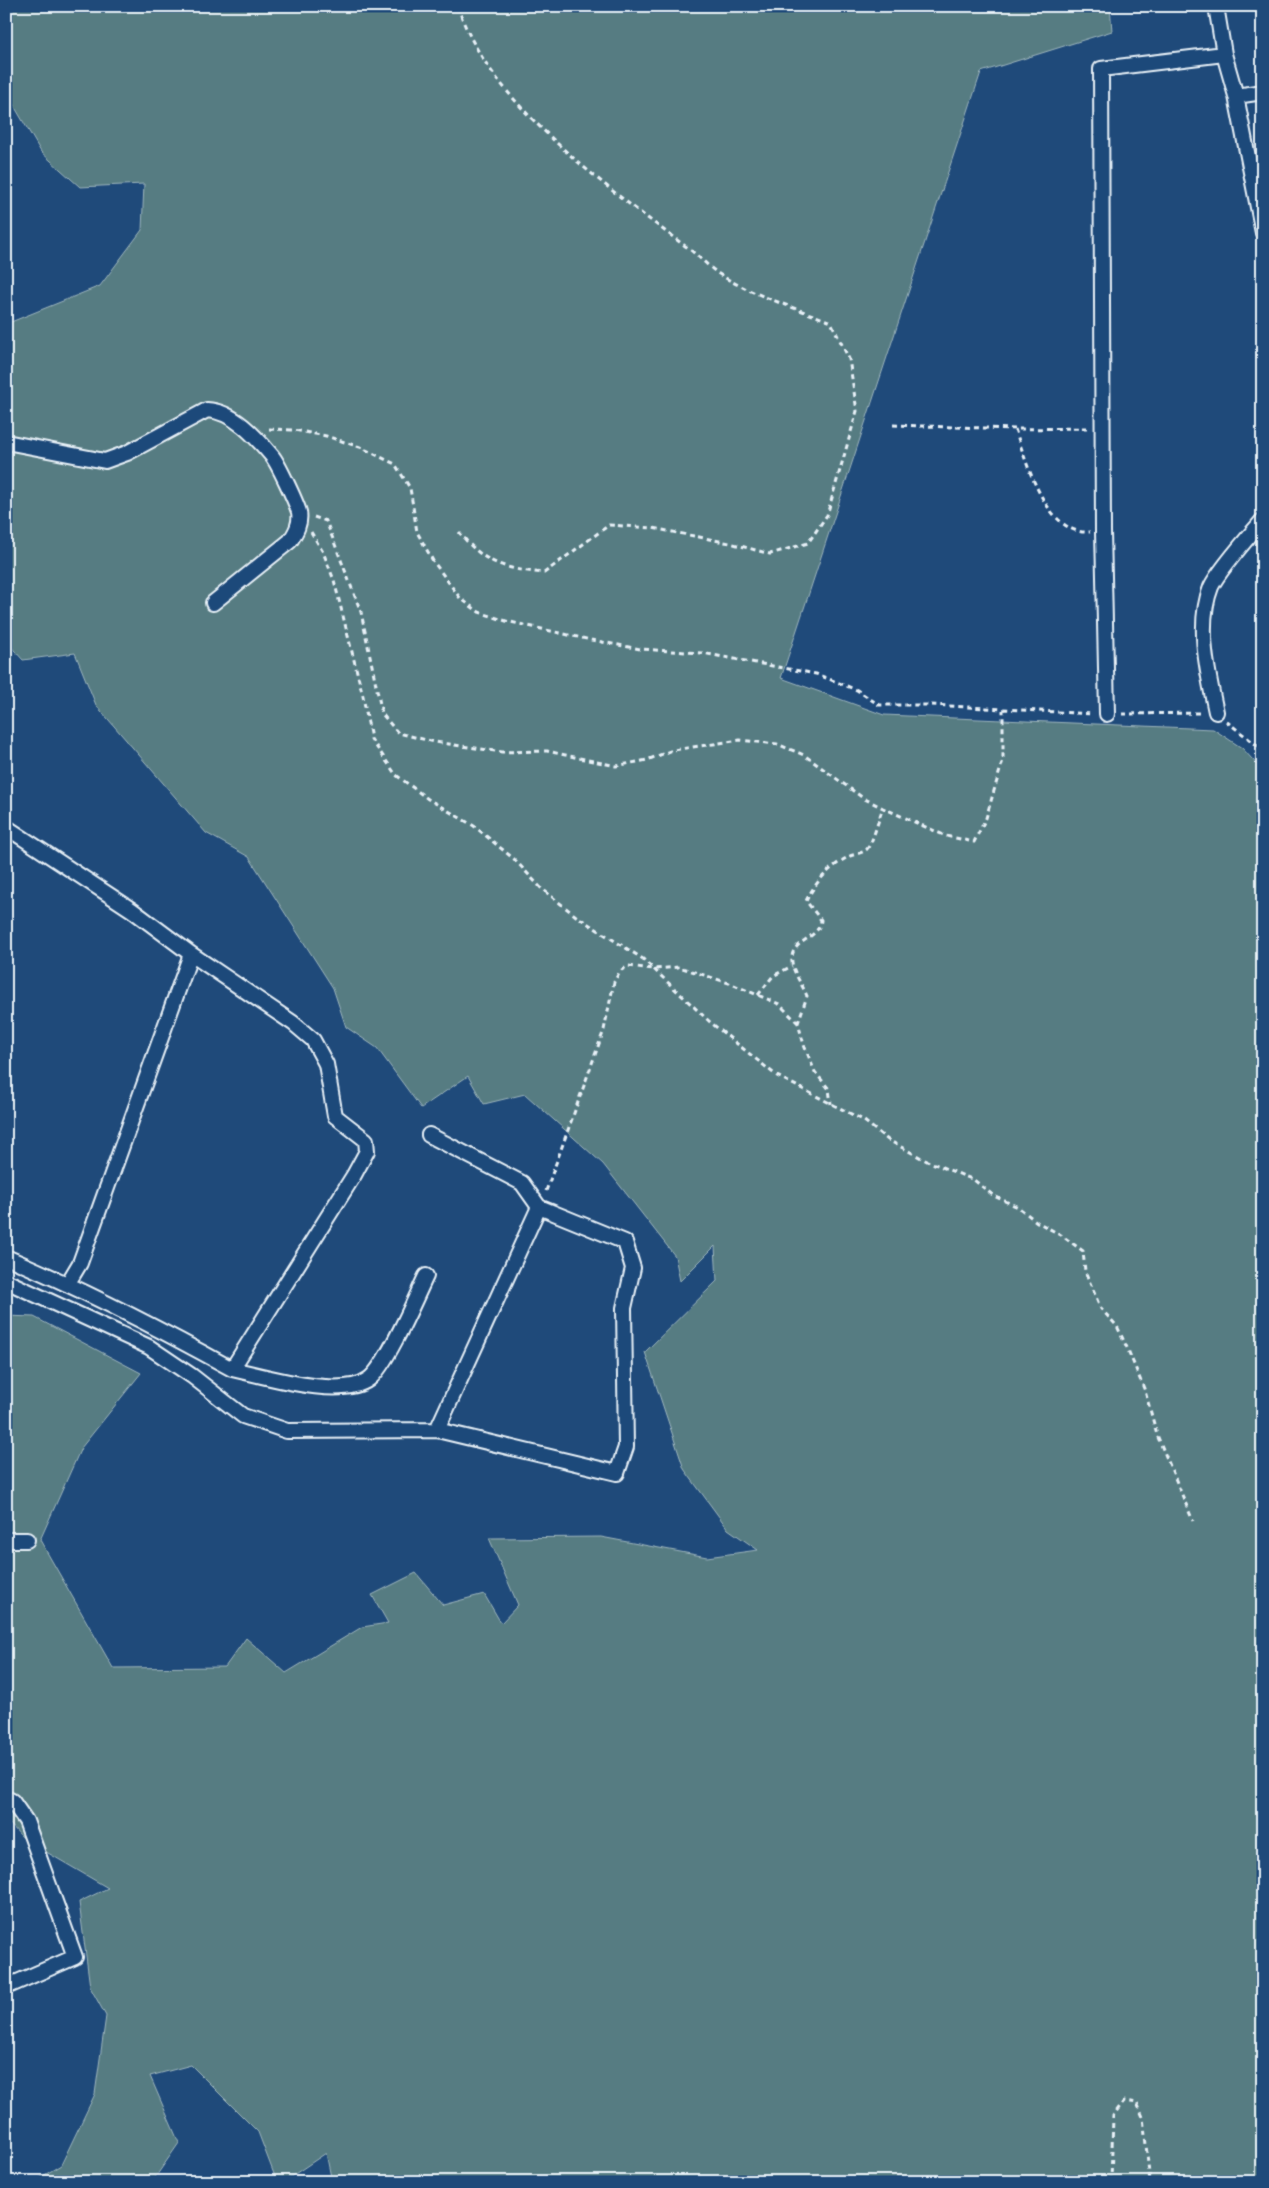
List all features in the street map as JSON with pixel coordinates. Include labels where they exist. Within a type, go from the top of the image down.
[{"type":"street","points":[[1216,6],[1224,54],[1236,96],[1263,233]]},
{"type":"street","points":[[1107,714],[1102,428],[1101,68],[1224,54]]},
{"type":"street","points":[[1236,96],[1263,92]]},
{"type":"street","points":[[6,442],[106,461],[127,453],[207,410],[219,410],[236,420],[274,457],[299,513],[298,528],[290,541],[213,603]]},
{"type":"street","points":[[1216,712],[1209,678],[1204,611],[1212,586],[1263,520]]},
{"type":"street","points":[[6,827],[132,910],[191,954],[293,1023],[313,1040],[326,1064],[335,1116],[366,1140],[367,1151],[354,1175],[232,1370]]},
{"type":"street","points":[[68,1283],[80,1263],[191,954]]},
{"type":"street","points":[[6,1281],[149,1347],[192,1376],[242,1416],[286,1431],[437,1430],[617,1472],[626,1447],[624,1308],[633,1268],[624,1242],[539,1207],[522,1183],[429,1135]]},
{"type":"street","points":[[437,1430],[539,1207]]},
{"type":"street","points":[[6,1257],[68,1283],[180,1340],[232,1370],[308,1385],[345,1388],[369,1380],[381,1366],[426,1276]]},
{"type":"street","points":[[6,1540],[27,1540]]},
{"type":"street","points":[[6,1798],[12,1801],[26,1821],[75,1957],[6,1987]]},
{"type":"path","points":[[458,6],[463,23],[483,58],[510,97],[616,193],[719,274],[764,297],[831,322],[849,359],[857,411],[827,515],[808,543],[770,554],[652,528],[609,525],[544,573],[520,571],[494,564],[473,550],[460,532]]},
{"type":"path","points":[[893,425],[1015,429],[1102,428]]},
{"type":"path","points":[[250,434],[272,429],[294,430],[360,447],[395,464],[410,488],[417,532],[433,561],[460,598],[480,612],[506,621],[640,649],[702,653],[816,674],[857,690],[879,705],[931,705],[1107,714],[1216,712],[1263,750]]},
{"type":"path","points":[[1015,429],[1046,506],[1059,523],[1082,533],[1103,531]]},
{"type":"path","points":[[299,513],[326,521],[361,612],[382,714],[398,733],[435,742],[502,752],[547,751],[616,766],[647,760],[673,750],[740,740],[778,744],[804,754],[829,775],[883,808],[946,836],[974,842],[986,818],[1003,760],[1003,710]]},
{"type":"path","points":[[299,513],[323,552],[334,580],[371,739],[396,774],[428,799],[474,826],[514,859],[541,888],[576,916],[643,959],[710,1022],[777,1076],[863,1120],[888,1140],[927,1161],[974,1180],[994,1196],[1018,1207],[1037,1222],[1061,1235],[1083,1251],[1085,1271],[1102,1309],[1117,1326],[1128,1350],[1145,1391],[1157,1435],[1193,1521]]},
{"type":"path","points":[[798,1022],[807,996],[792,966],[797,944],[802,939],[812,937],[820,926],[821,920],[806,901],[814,886],[829,870],[843,860],[865,851],[870,845],[883,808]]},
{"type":"path","points":[[539,1207],[555,1170],[604,1030],[614,982],[620,971],[628,966],[654,969],[679,967],[729,983],[780,1004],[798,1022],[804,1045],[815,1072],[829,1089],[832,1105]]},
{"type":"path","points":[[758,995],[773,976],[792,966]]},
{"type":"path","points":[[1111,2182],[1113,2116],[1124,2101],[1137,2103],[1143,2117],[1150,2182]]},
{"type":"green space","points":[[6,6],[1110,6],[1112,31],[981,72],[781,678],[884,715],[1213,729],[1242,748],[1263,771],[1263,2182],[332,2182],[326,2153],[283,2182],[277,2182],[258,2132],[191,2065],[150,2076],[179,2143],[152,2182],[33,2182],[61,2165],[95,2094],[106,2016],[90,1987],[79,1902],[108,1888],[24,1839],[6,1820],[6,1316],[34,1317],[141,1373],[81,1448],[40,1540],[113,1668],[225,1667],[246,1638],[286,1673],[362,1627],[388,1623],[372,1595],[416,1573],[443,1605],[484,1594],[501,1623],[518,1605],[489,1538],[601,1537],[707,1557],[758,1550],[728,1529],[684,1469],[645,1352],[717,1281],[715,1246],[680,1281],[675,1256],[603,1164],[525,1094],[484,1104],[468,1076],[421,1108],[377,1048],[346,1027],[333,988],[249,857],[206,833],[96,705],[75,653],[23,660],[6,641],[6,324],[100,286],[142,230],[144,184],[80,187],[41,152],[6,92]]}]
